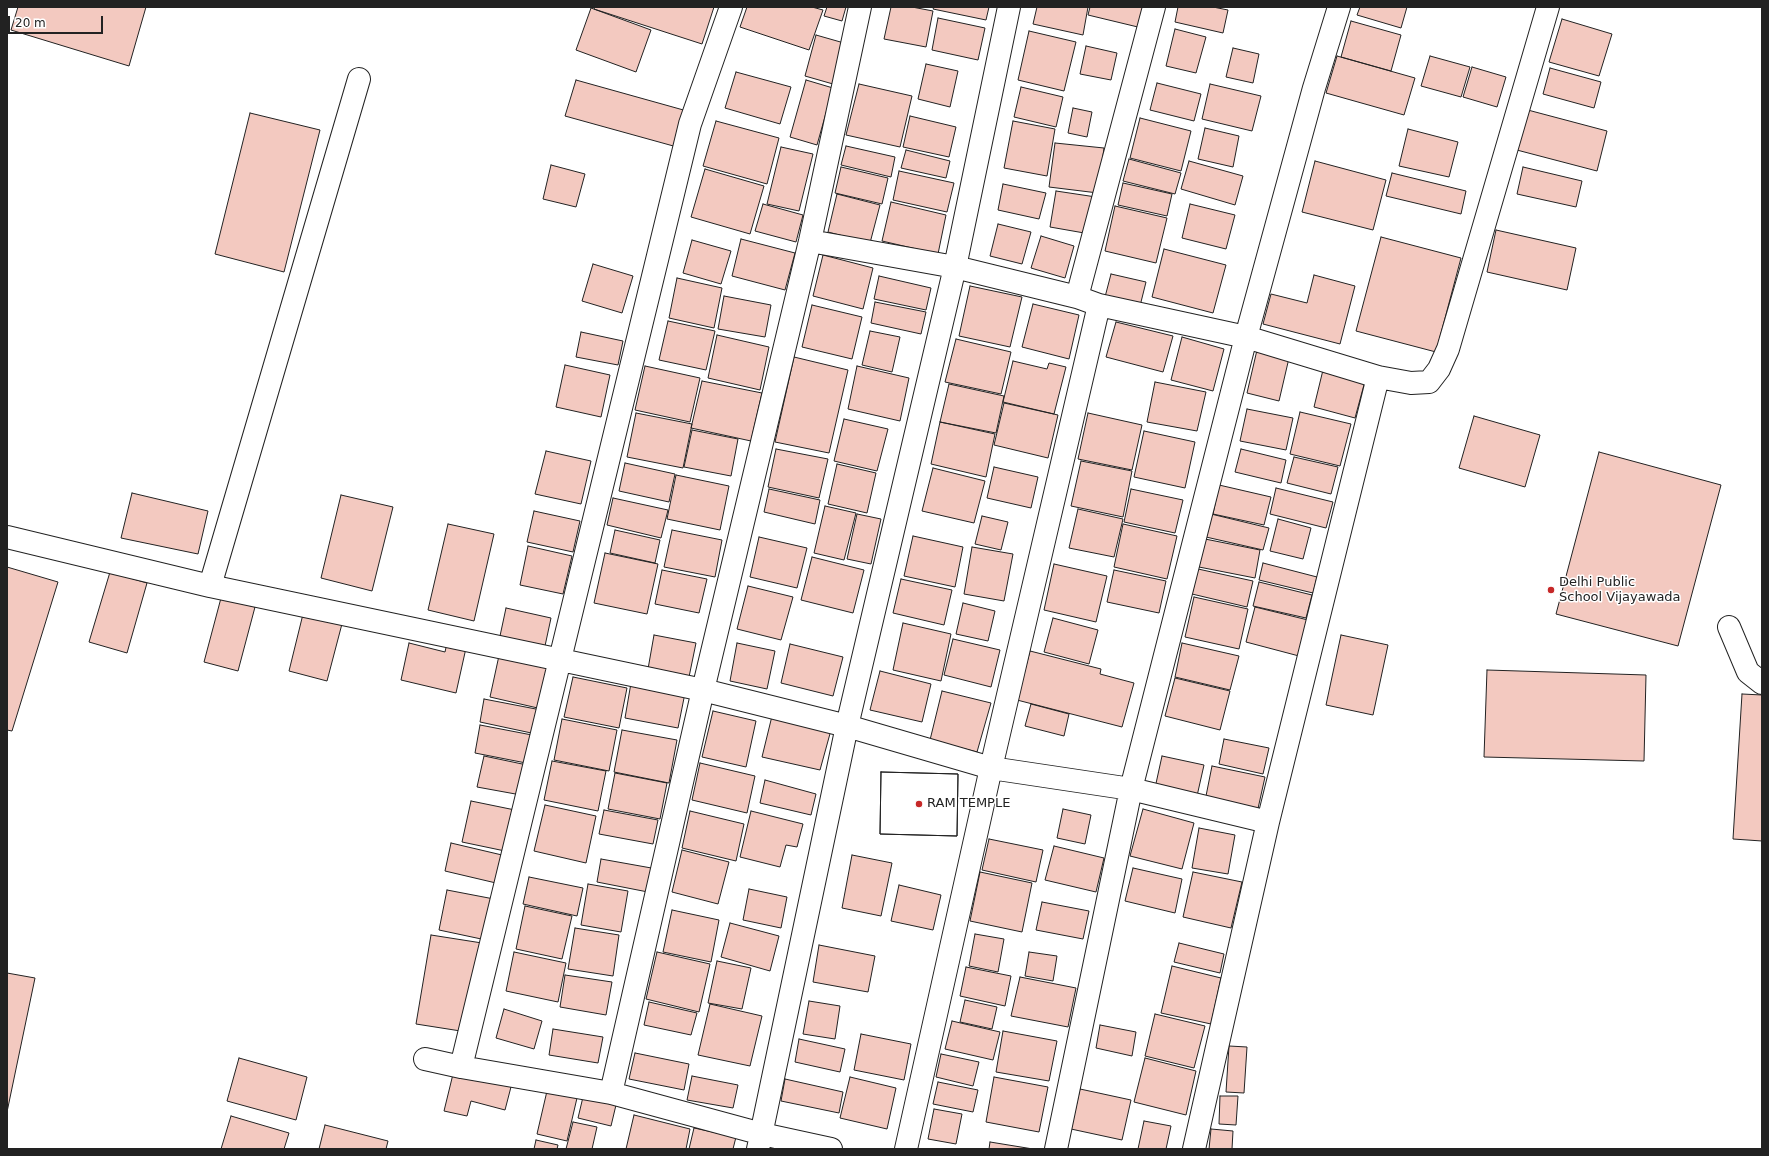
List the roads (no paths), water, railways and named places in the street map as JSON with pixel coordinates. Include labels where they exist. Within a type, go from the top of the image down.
[{"type":"street","points":[[461,1067],[690,124],[731,7]]},
{"type":"street","points":[[611,1093],[703,690],[810,241],[860,7]]},
{"type":"street","points":[[760,1141],[847,726],[955,267],[1009,7]]},
{"type":"street","points":[[1076,298],[1154,7]]},
{"type":"street","points":[[1056,1149],[1131,789],[1246,337],[1314,88],[1339,7]]},
{"type":"street","points":[[810,241],[955,267],[1099,305],[1246,337],[1378,377],[1411,383],[1429,382],[1439,369],[1448,349],[1548,7]]},
{"type":"street","points":[[210,586],[359,79]]},
{"type":"street","points":[[906,1149],[991,768],[1099,305]]},
{"type":"street","points":[[1194,1149],[1268,822],[1378,377]]},
{"type":"street","points":[[7,537],[210,586],[703,690],[847,726],[991,768],[1131,789],[1268,822]]},
{"type":"street","points":[[1729,627],[1748,672],[1762,684]]},
{"type":"street","points":[[425,1059],[461,1067],[611,1093],[760,1141],[831,1149]]},
{"type":"place","name":"Delhi Public School Vijayawada","points":[[1551,590]]},
{"type":"place","name":"RAM TEMPLE","points":[[919,804]]}]
